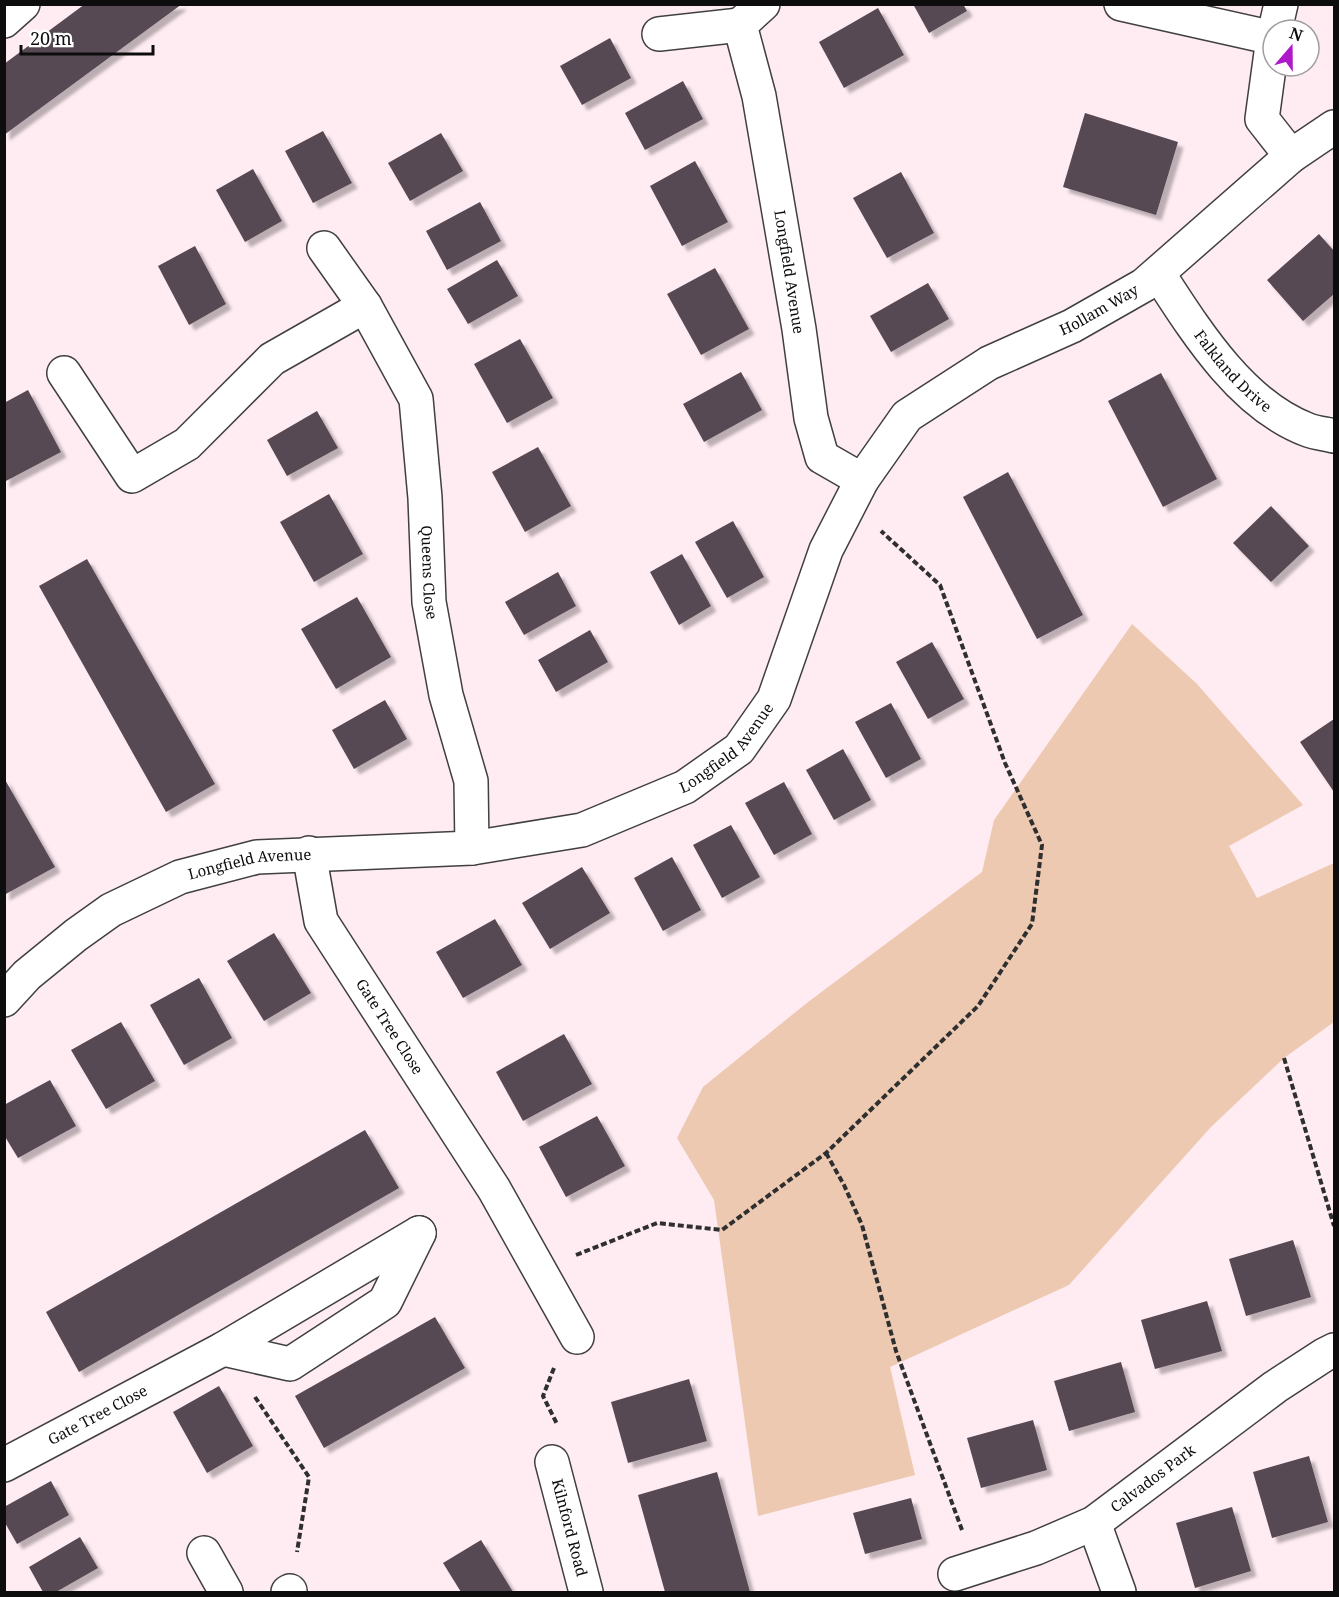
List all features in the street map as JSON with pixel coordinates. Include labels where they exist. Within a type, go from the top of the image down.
[{"type":"street","points":[[4,21],[23,4]]},
{"type":"street","points":[[1121,4],[1261,36]]},
{"type":"street","name":"Longfield Avenue","points":[[4,1000],[27,975],[111,910],[180,877],[257,857],[309,853],[472,848],[582,830],[685,787],[739,749],[774,699],[826,550],[862,480],[822,457],[811,418],[799,329],[759,96],[752,15],[659,34]]},
{"type":"street","points":[[1268,78],[1262,119],[1291,156]]},
{"type":"street","name":"Hollam Way","points":[[862,480],[907,416],[988,363],[1072,326],[1144,285],[1291,156],[1335,127]]},
{"type":"street","name":"Queens Close","points":[[324,248],[365,306],[416,399],[429,602],[446,695],[471,781],[472,848]]},
{"type":"street","name":"Falkland Drive","points":[[1158,273],[1194,328],[1233,375],[1268,409],[1308,430],[1335,436]]},
{"type":"street","points":[[64,373],[132,476],[187,444],[272,359],[365,306]]},
{"type":"street","name":"Gate Tree Close","points":[[309,853],[321,921],[494,1189],[577,1337]]},
{"type":"street","name":"Gate Tree Close","points":[[4,1465],[223,1349],[419,1233],[385,1302],[290,1364],[223,1349]]},
{"type":"street","name":"Calvados Park","points":[[965,1571],[1036,1548],[1094,1523],[1275,1387],[1335,1350]]},
{"type":"street","name":"Kilnford Road","points":[[552,1462],[586,1593]]},
{"type":"street","points":[[1094,1523],[1119,1593]]},
{"type":"street","points":[[204,1553],[226,1593]]},
{"type":"path","points":[[539,1270],[657,1223],[722,1230],[826,1153],[978,1006],[1032,924],[1042,845],[1005,763],[940,585],[881,531],[846,510]]},
{"type":"path","points":[[1284,1058],[1335,1226]]},
{"type":"path","points":[[826,1153],[862,1225],[896,1351],[965,1571]]},
{"type":"path","points":[[552,1462],[560,1430],[543,1396],[556,1364],[577,1337]]},
{"type":"path","points":[[223,1349],[309,1477],[289,1592]]},
{"type":"shaded area","points":[[1132,624],[1197,684],[1303,805],[1229,846],[1257,898],[1334,863],[1334,1022],[1284,1058],[1211,1127],[1069,1285],[890,1367],[915,1475],[758,1516],[714,1200],[677,1138],[703,1087],[808,1002],[982,872],[994,820]]},
{"type":"building","points":[[85,4],[182,4],[4,135],[4,64]]},
{"type":"building","points":[[913,4],[963,4],[967,11],[929,33]]},
{"type":"building","points":[[878,8],[904,55],[844,88],[819,42]]},
{"type":"building","points":[[610,38],[631,78],[582,105],[560,66]]},
{"type":"building","points":[[683,81],[703,119],[645,150],[625,113]]},
{"type":"building","points":[[1085,113],[1178,142],[1156,215],[1063,187]]},
{"type":"building","points":[[323,131],[352,183],[313,203],[285,151]]},
{"type":"building","points":[[441,133],[463,171],[410,201],[388,163]]},
{"type":"building","points":[[695,161],[728,222],[682,246],[650,186]]},
{"type":"building","points":[[253,169],[282,221],[245,242],[216,190]]},
{"type":"building","points":[[901,172],[934,233],[887,258],[853,198]]},
{"type":"building","points":[[480,202],[501,241],[447,270],[426,231]]},
{"type":"building","points":[[1319,234],[1334,251],[1334,294],[1303,321],[1267,280]]},
{"type":"building","points":[[195,246],[226,304],[189,325],[158,266]]},
{"type":"building","points":[[497,260],[518,296],[468,324],[447,289]]},
{"type":"building","points":[[715,268],[749,329],[701,355],[667,294]]},
{"type":"building","points":[[928,283],[949,319],[891,352],[870,316]]},
{"type":"building","points":[[520,339],[553,398],[507,423],[474,364]]},
{"type":"building","points":[[741,372],[762,410],[704,442],[683,404]]},
{"type":"building","points":[[1161,373],[1217,479],[1163,507],[1108,401]]},
{"type":"building","points":[[28,390],[61,452],[4,482],[4,403]]},
{"type":"building","points":[[317,411],[338,448],[287,476],[267,440]]},
{"type":"building","points":[[538,447],[571,506],[525,532],[492,472]]},
{"type":"building","points":[[1008,472],[1083,615],[1037,639],[963,497]]},
{"type":"building","points":[[329,494],[363,554],[314,582],[280,522]]},
{"type":"building","points":[[1271,506],[1309,546],[1271,582],[1233,543]]},
{"type":"building","points":[[733,521],[764,577],[727,598],[695,542]]},
{"type":"building","points":[[682,554],[711,606],[679,625],[650,572]]},
{"type":"building","points":[[87,559],[215,784],[166,812],[39,586]]},
{"type":"building","points":[[558,572],[576,606],[524,635],[505,602]]},
{"type":"building","points":[[357,597],[391,657],[336,689],[301,629]]},
{"type":"building","points":[[590,630],[608,662],[556,692],[538,660]]},
{"type":"building","points":[[932,642],[964,699],[928,719],[896,662]]},
{"type":"building","points":[[385,700],[407,739],[354,769],[332,730]]},
{"type":"building","points":[[891,703],[921,759],[886,778],[855,722]]},
{"type":"building","points":[[1334,719],[1334,792],[1300,742]]},
{"type":"building","points":[[843,749],[871,800],[834,820],[806,770]]},
{"type":"building","points":[[4,778],[55,867],[4,895]]},
{"type":"building","points":[[784,782],[812,834],[774,855],[745,803]]},
{"type":"building","points":[[731,825],[760,877],[722,898],[693,845]]},
{"type":"building","points":[[672,857],[701,910],[663,931],[634,878]]},
{"type":"building","points":[[582,867],[610,913],[550,949],[522,903]]},
{"type":"building","points":[[495,919],[522,965],[463,998],[436,952]]},
{"type":"building","points":[[274,933],[311,993],[264,1021],[227,961]]},
{"type":"building","points":[[199,978],[232,1038],[184,1065],[150,1005]]},
{"type":"building","points":[[121,1022],[155,1081],[106,1109],[71,1050]]},
{"type":"building","points":[[564,1034],[592,1084],[523,1121],[496,1072]]},
{"type":"building","points":[[50,1080],[76,1126],[18,1158],[4,1135],[4,1105]]},
{"type":"building","points":[[597,1116],[625,1166],[566,1197],[539,1147]]},
{"type":"building","points":[[365,1130],[399,1188],[79,1372],[46,1312]]},
{"type":"building","points":[[1293,1240],[1311,1297],[1246,1316],[1229,1259]]},
{"type":"building","points":[[1207,1301],[1222,1351],[1155,1369],[1141,1320]]},
{"type":"building","points":[[435,1317],[465,1368],[324,1448],[295,1396]]},
{"type":"building","points":[[1121,1362],[1135,1412],[1069,1431],[1054,1381]]},
{"type":"building","points":[[689,1379],[707,1441],[628,1463],[611,1402]]},
{"type":"building","points":[[219,1386],[253,1446],[207,1473],[173,1412]]},
{"type":"building","points":[[1033,1420],[1047,1470],[981,1488],[967,1438]]},
{"type":"building","points":[[1309,1456],[1328,1522],[1272,1538],[1253,1472]]},
{"type":"building","points":[[717,1472],[750,1592],[665,1592],[638,1495]]},
{"type":"building","points":[[51,1481],[69,1515],[17,1544],[4,1521],[4,1507]]},
{"type":"building","points":[[911,1498],[922,1539],[865,1554],[853,1513]]},
{"type":"building","points":[[1232,1507],[1251,1571],[1195,1588],[1176,1523]]},
{"type":"building","points":[[80,1537],[98,1568],[56,1592],[43,1592],[29,1567]]},
{"type":"building","points":[[481,1540],[513,1592],[461,1592],[443,1563]]}]
